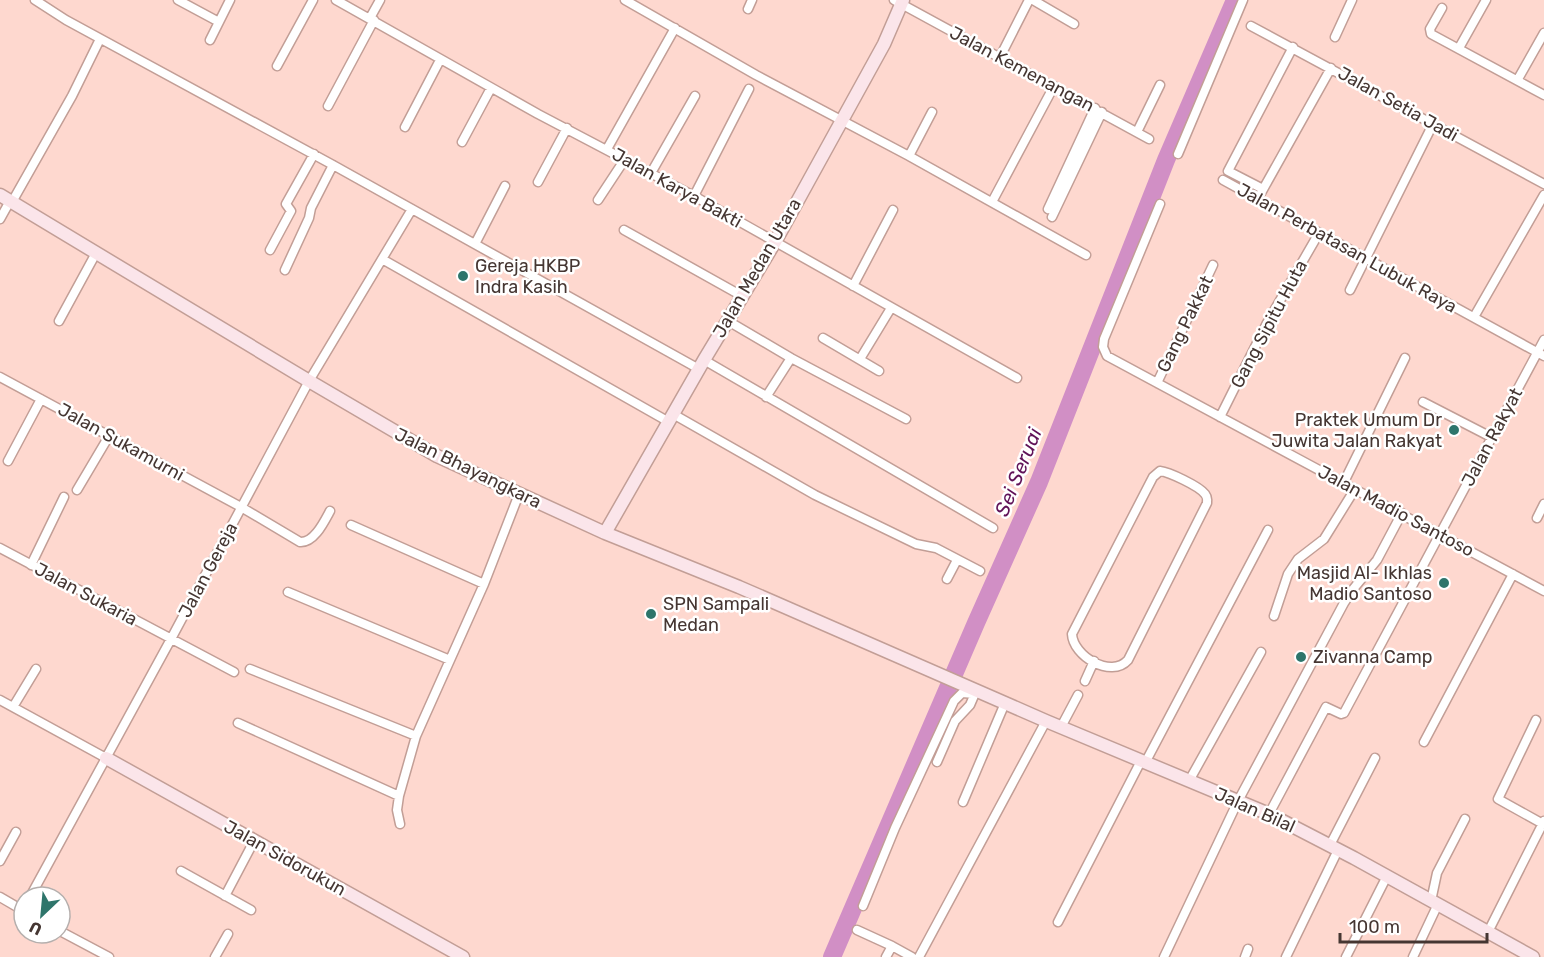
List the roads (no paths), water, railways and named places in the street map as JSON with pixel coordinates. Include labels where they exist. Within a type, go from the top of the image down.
[{"type":"main road","name":"Jalan Medan Utara","points":[[605,533],[701,365],[775,242],[884,44],[900,1]]},
{"type":"main road","name":"Jalan Bhayangkara","points":[[8,200],[409,441],[605,533],[739,587],[972,690]]},
{"type":"main road","name":"Jalan Bilal","points":[[972,690],[1269,814],[1533,957]]},
{"type":"main road","name":"Jalan Sidorukun","points":[[106,758],[463,957]]},
{"type":"street","points":[[35,0],[100,39],[475,244],[701,365],[766,397],[993,528]]},
{"type":"street","points":[[178,0],[219,22]]},
{"type":"street","points":[[210,40],[230,0]]},
{"type":"street","points":[[277,66],[313,0]]},
{"type":"street","name":"Jalan Karya Bakti","points":[[336,0],[491,88],[694,196],[1017,378]]},
{"type":"street","points":[[328,106],[380,0]]},
{"type":"street","points":[[625,0],[756,75],[909,156],[1086,255]]},
{"type":"street","points":[[748,9],[752,0]]},
{"type":"street","points":[[1000,57],[1031,0],[1074,24]]},
{"type":"street","points":[[1178,154],[1243,0]]},
{"type":"street","points":[[1335,37],[1352,0]]},
{"type":"street","points":[[1459,48],[1486,0]]},
{"type":"street","name":"Jalan Kemenangan","points":[[900,1],[1149,139]]},
{"type":"street","points":[[1442,8],[1430,32],[1544,95]]},
{"type":"street","name":"Jalan Setia Jadi","points":[[1251,26],[1544,184]]},
{"type":"street","points":[[607,149],[675,28]]},
{"type":"street","points":[[1518,79],[1544,33]]},
{"type":"street","points":[[0,219],[8,200],[72,96],[100,39]]},
{"type":"street","points":[[1263,189],[1228,171],[1293,47]]},
{"type":"street","points":[[405,127],[440,60]]},
{"type":"street","points":[[1258,198],[1331,68]]},
{"type":"street","points":[[1137,132],[1160,85]]},
{"type":"street","points":[[992,202],[1054,86]]},
{"type":"street","points":[[462,142],[491,88]]},
{"type":"street","points":[[694,196],[749,89]]},
{"type":"street","points":[[651,173],[695,96]]},
{"type":"street","points":[[1050,213],[1098,110]]},
{"type":"street","points":[[909,156],[932,112]]},
{"type":"street","points":[[1350,291],[1433,124]]},
{"type":"street","points":[[538,182],[567,128]]},
{"type":"street","points":[[270,250],[291,211],[286,206],[288,201],[314,154]]},
{"type":"street","points":[[598,200],[625,159]]},
{"type":"street","points":[[285,270],[309,218],[311,208],[333,165]]},
{"type":"street","name":"Jalan Perbatasan Lubuk Raya","points":[[1223,180],[1474,317],[1544,195]]},
{"type":"street","points":[[475,244],[505,186]]},
{"type":"street","name":"Jalan Madio Santoso","points":[[1160,204],[1103,344],[1104,351],[1112,360],[1402,513],[1544,591]]},
{"type":"street","name":"Jalan Gereja","points":[[37,885],[309,381],[411,209]]},
{"type":"street","points":[[853,286],[893,210]]},
{"type":"street","points":[[624,230],[742,296]]},
{"type":"street","name":"Gang Sipitu Huta","points":[[1220,417],[1267,322],[1319,233]]},
{"type":"street","points":[[60,321],[96,253]]},
{"type":"street","points":[[382,259],[815,495],[916,544],[936,548],[980,571]]},
{"type":"street","name":"Gang Pakkat","points":[[1157,383],[1213,265]]},
{"type":"street","points":[[860,359],[891,308]]},
{"type":"street","points":[[1474,317],[1540,354]]},
{"type":"street","points":[[728,321],[791,358],[906,419]]},
{"type":"street","points":[[823,338],[879,371]]},
{"type":"street","name":"Jalan Rakyat","points":[[1269,814],[1326,707],[1344,713],[1491,437],[1540,354],[1544,340]]},
{"type":"street","points":[[766,397],[791,358]]},
{"type":"street","points":[[1344,482],[1405,358]]},
{"type":"street","name":"Jalan Sukamurni","points":[[0,377],[303,542],[311,538],[330,511]]},
{"type":"street","points":[[8,461],[41,399]]},
{"type":"street","points":[[1423,402],[1491,437]]},
{"type":"street","points":[[77,490],[110,436]]},
{"type":"street","points":[[1167,471],[1203,492],[1207,503],[1128,660],[1124,665],[1114,668],[1094,661],[1076,649],[1072,639],[1074,628],[1153,477],[1157,472],[1167,471]]},
{"type":"street","points":[[1274,616],[1288,574],[1298,559],[1324,539],[1355,489]]},
{"type":"street","points":[[400,824],[397,810],[399,796],[416,736],[484,584],[519,494]]},
{"type":"street","points":[[31,564],[64,497]]},
{"type":"street","points":[[1537,518],[1544,504]]},
{"type":"street","points":[[1164,957],[1238,801],[1344,603],[1377,560],[1402,513]]},
{"type":"street","points":[[351,525],[484,584]]},
{"type":"street","points":[[1058,922],[1268,530]]},
{"type":"street","name":"Jalan Sukaria","points":[[0,548],[234,672]]},
{"type":"street","points":[[947,579],[957,560]]},
{"type":"street","points":[[1424,742],[1514,574]]},
{"type":"street","points":[[288,592],[450,660]]},
{"type":"street","points":[[1189,781],[1261,652]]},
{"type":"street","points":[[1085,681],[1094,661]]},
{"type":"street","points":[[13,707],[36,669]]},
{"type":"street","points":[[250,669],[416,736]]},
{"type":"street","points":[[863,906],[895,828],[954,701],[962,693],[972,690],[970,705],[955,721],[937,762]]},
{"type":"street","points":[[1061,728],[1078,695]]},
{"type":"street","points":[[0,700],[106,758]]},
{"type":"street","points":[[963,802],[1005,703]]},
{"type":"street","points":[[1488,932],[1543,822],[1497,799],[1536,720]]},
{"type":"street","points":[[919,957],[1046,721]]},
{"type":"street","points":[[238,723],[399,796]]},
{"type":"street","points":[[1286,957],[1375,758]]},
{"type":"street","points":[[1413,957],[1435,902],[1437,873],[1465,819]]},
{"type":"street","points":[[0,861],[16,832]]},
{"type":"street","points":[[225,896],[254,842]]},
{"type":"street","points":[[181,871],[251,910]]},
{"type":"street","points":[[1346,957],[1387,876]]},
{"type":"street","points":[[857,930],[912,957]]},
{"type":"street","points":[[215,957],[228,934]]},
{"type":"street","points":[[72,937],[109,957]]},
{"type":"street","points":[[886,957],[892,946]]},
{"type":"waterway","name":"Sei Seruai","points":[[832,957],[1039,482],[1166,160],[1235,0]]},
{"type":"place","name":"Gereja HKBP Indra Kasih","points":[[463,276]]},
{"type":"place","name":"Praktek Umum Dr Juwita Jalan Rakyat","points":[[1454,430]]},
{"type":"place","name":"Masjid Al- Ikhlas Madio Santoso","points":[[1444,583]]},
{"type":"place","name":"SPN Sampali Medan","points":[[651,614]]},
{"type":"place","name":"Zivanna Camp","points":[[1301,657]]}]
